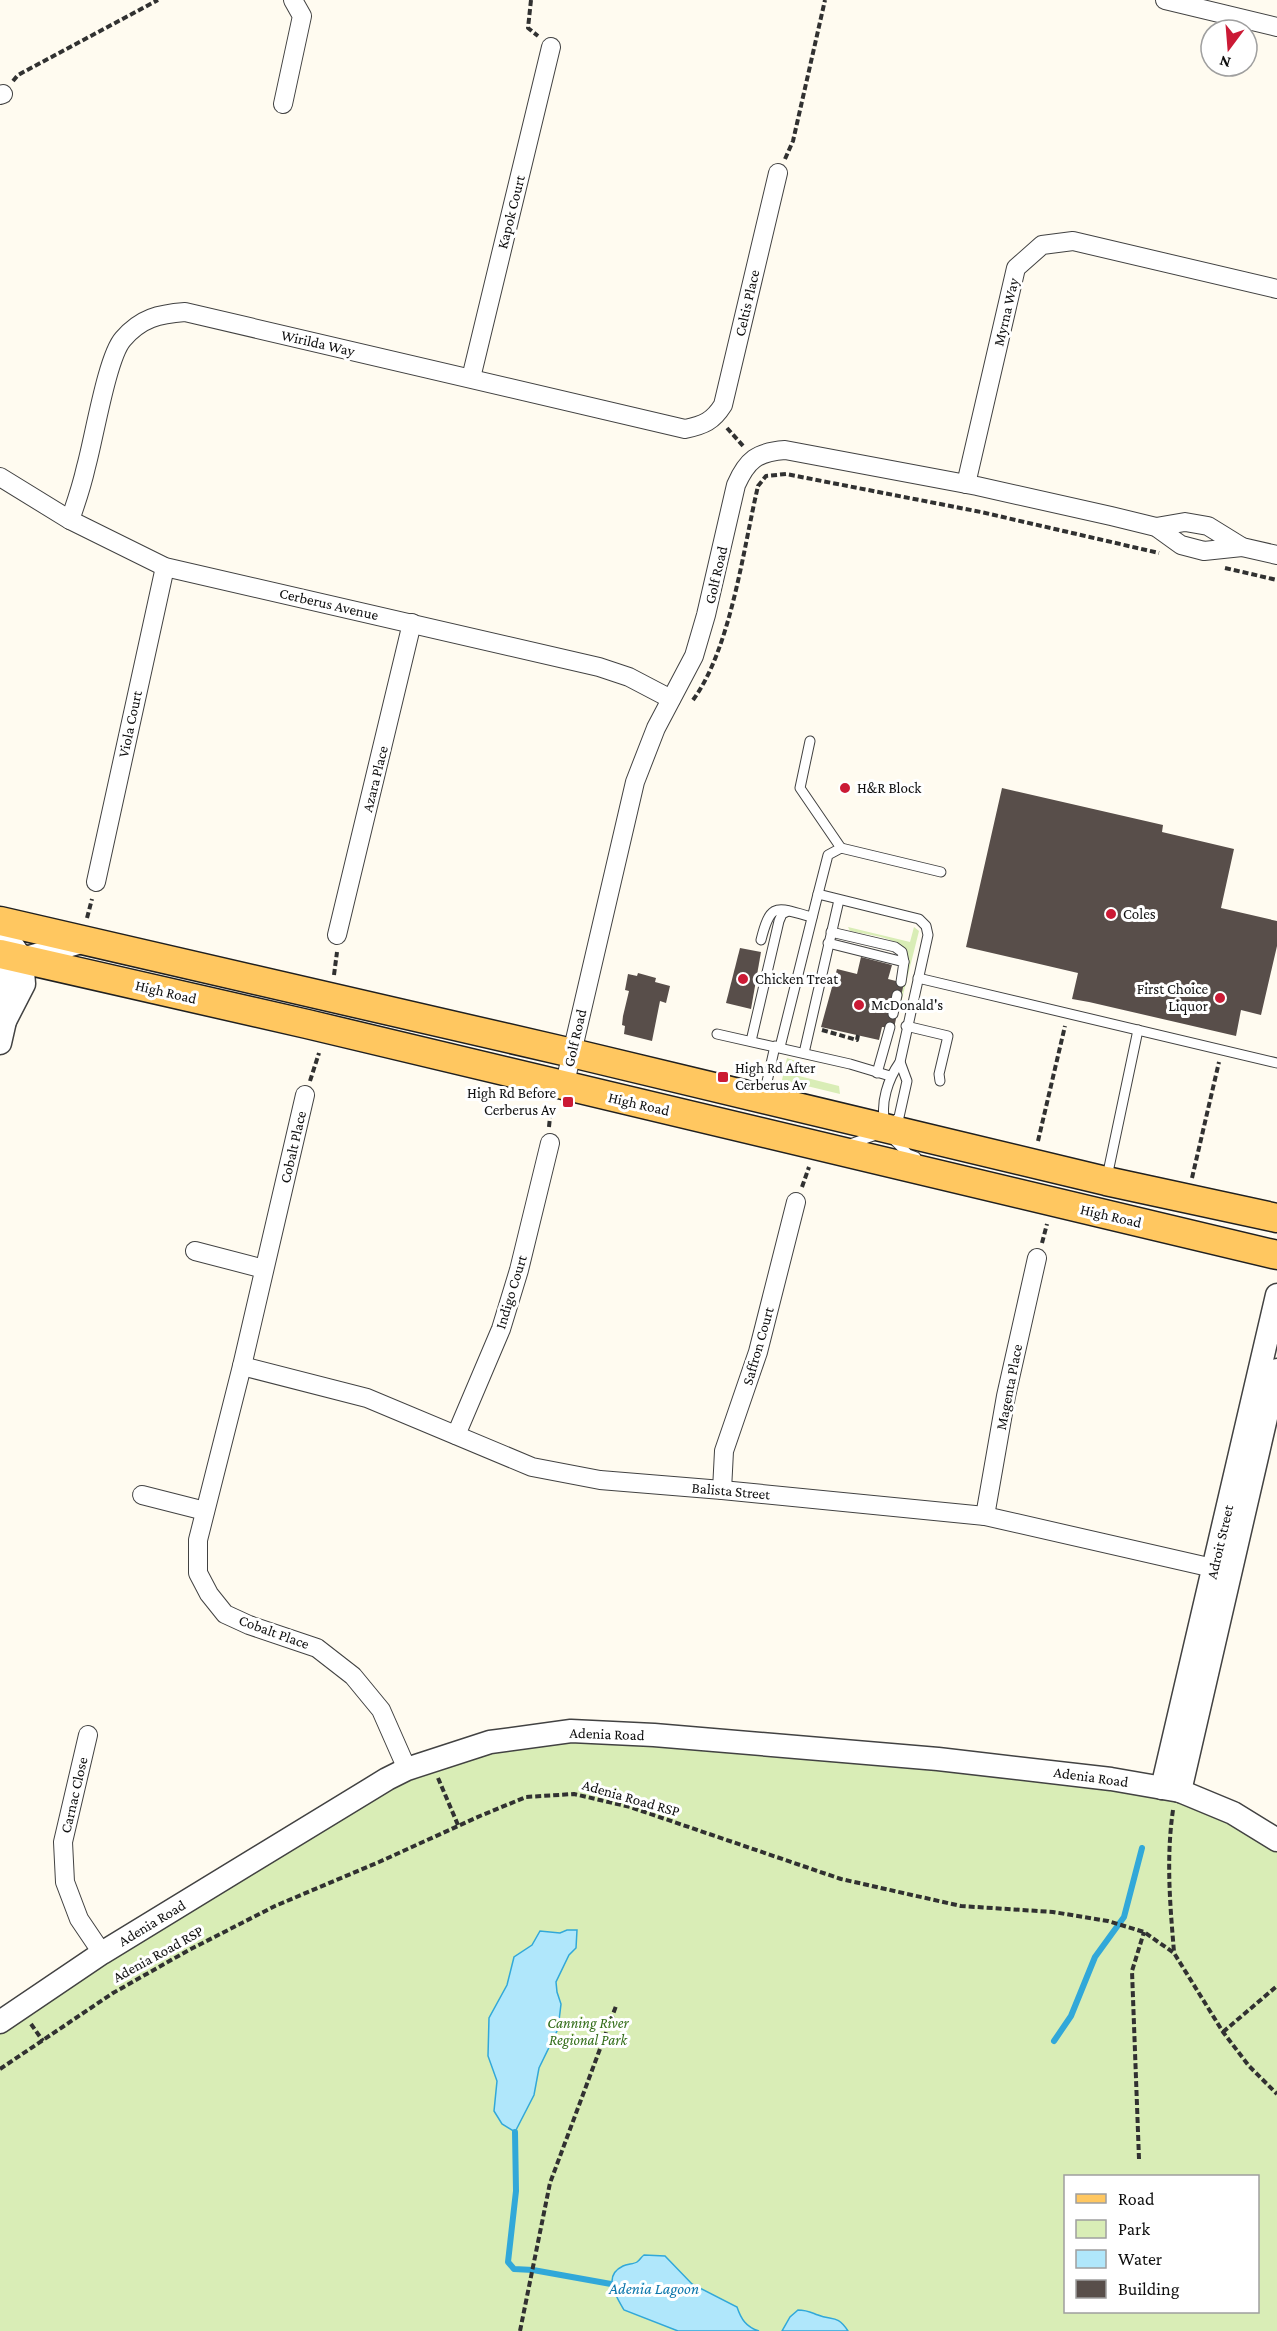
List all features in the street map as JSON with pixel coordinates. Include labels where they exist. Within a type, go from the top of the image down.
[{"type":"main road","points":[[0,921],[572,1053],[1106,1181],[1277,1218]]},
{"type":"main road","name":"High Road","points":[[11,957],[296,1022],[827,1150],[1277,1255]]},
{"type":"street","points":[[283,104],[302,16],[293,0]]},
{"type":"street","points":[[1165,0],[1277,27]]},
{"type":"street","name":"Kapok Court","points":[[471,378],[551,47]]},
{"type":"street","name":"Celtis Place","points":[[710,421],[723,405],[778,173]]},
{"type":"street","name":"Myrna Way","points":[[966,484],[1016,268],[1042,245],[1073,241],[1277,289]]},
{"type":"street","name":"Wirilda Way","points":[[70,520],[86,468],[113,358],[122,339],[139,325],[159,314],[184,312],[685,429],[710,421]]},
{"type":"street","name":"Golf Road","points":[[564,1087],[635,782],[656,728],[694,656],[706,615],[736,485],[743,469],[753,459],[768,451],[785,450],[966,484],[1156,527],[1181,545],[1204,551],[1242,547],[1277,555]]},
{"type":"street","name":"Cerberus Avenue","points":[[0,477],[70,520],[165,567],[599,667],[629,677],[671,699]]},
{"type":"street","name":"Viola Court","points":[[96,882],[165,567]]},
{"type":"street","name":"Azara Place","points":[[337,935],[412,623]]},
{"type":"street","points":[[0,934],[13,946],[4,980],[3,1032]]},
{"type":"street","points":[[11,957],[85,941]]},
{"type":"street","name":"Cobalt Place","points":[[305,1095],[242,1366],[198,1540],[198,1573],[209,1594],[225,1614],[249,1625],[317,1648],[353,1676],[381,1710],[407,1769]]},
{"type":"street","name":"Indigo Court","points":[[456,1435],[501,1329],[519,1270],[550,1143]]},
{"type":"street","name":"Saffron Court","points":[[722,1490],[724,1451],[758,1352],[795,1202]]},
{"type":"street","points":[[195,1251],[264,1269]]},
{"type":"street","name":"Magenta Place","points":[[985,1516],[1006,1396],[1037,1258]]},
{"type":"street","name":"Adroit Street","points":[[1175,1797],[1277,1295]]},
{"type":"street","name":"Balista Street","points":[[242,1366],[367,1398],[532,1467],[600,1480],[985,1516],[1222,1570]]},
{"type":"street","name":"Adroit Street","points":[[1222,1570],[1277,1371]]},
{"type":"street","points":[[142,1495],[205,1511]]},
{"type":"street","name":"Adenia Road","points":[[0,2022],[102,1953],[387,1779],[431,1760],[490,1742],[571,1731],[654,1735],[938,1759],[1111,1779],[1233,1813],[1277,1840]]},
{"type":"street","name":"Carnac Close","points":[[88,1735],[63,1842],[65,1882],[79,1919],[102,1953]]},
{"type":"lane","points":[[810,741],[800,788],[841,848]]},
{"type":"lane","points":[[763,1100],[828,855],[841,848],[941,872]]},
{"type":"lane","points":[[818,894],[920,919],[926,926],[928,935],[906,1026],[900,1062],[890,1076],[882,1113],[886,1129],[893,1140],[908,1154],[948,1168],[984,1186]]},
{"type":"lane","points":[[804,1053],[839,900]]},
{"type":"lane","points":[[761,940],[766,918],[771,911],[780,909],[812,917]]},
{"type":"lane","points":[[751,1041],[779,921],[782,914],[788,911]]},
{"type":"lane","points":[[831,932],[895,947],[902,952],[904,962],[901,982]]},
{"type":"lane","points":[[828,943],[904,962]]},
{"type":"lane","points":[[918,978],[1277,1063]]},
{"type":"lane","points":[[893,1014],[897,995]]},
{"type":"lane","points":[[906,1026],[948,1036],[939,1074],[940,1081]]},
{"type":"lane","points":[[877,1072],[889,1030],[904,1036]]},
{"type":"lane","points":[[1106,1181],[1138,1030]]},
{"type":"lane","points":[[717,1034],[804,1053],[890,1076]]},
{"type":"lane","points":[[827,1150],[876,1136],[899,1117],[907,1082],[900,1062]]},
{"type":"path","points":[[1,94],[18,75],[158,0]]},
{"type":"path","points":[[531,0],[528,28],[551,47]]},
{"type":"path","points":[[778,173],[793,141],[825,0]]},
{"type":"path","points":[[710,421],[746,450]]},
{"type":"path","points":[[690,704],[703,687],[723,635],[758,486],[766,476],[786,474],[981,512],[1160,553]]},
{"type":"path","points":[[1224,568],[1277,580]]},
{"type":"path","points":[[334,975],[337,935]]},
{"type":"path","points":[[1038,1142],[1068,1013]]},
{"type":"path","points":[[820,1028],[819,1030],[857,1040],[858,1035]]},
{"type":"path","points":[[1192,1178],[1221,1050]]},
{"type":"path","points":[[305,1095],[318,1053]]},
{"type":"path","points":[[431,1760],[458,1826]]},
{"type":"path","name":"Adenia Road RSP","points":[[0,2069],[113,1992],[275,1906],[526,1797],[574,1794],[630,1807],[841,1879],[961,1906],[1053,1912],[1108,1921],[1144,1932],[1174,1953],[1223,2032],[1249,2066],[1277,2094]]},
{"type":"path","points":[[1174,1953],[1168,1843],[1175,1797]]},
{"type":"path","points":[[1139,2159],[1132,1971],[1144,1932]]},
{"type":"path","points":[[1223,2032],[1277,1986]]},
{"type":"path","points":[[520,2331],[550,2183],[616,2006]]},
{"type":"green space","points":[[848,927],[910,942],[914,927],[919,931],[901,1003],[898,1003],[908,961],[902,947],[886,938],[850,931]]},
{"type":"green space","points":[[787,1058],[802,1063],[799,1076],[839,1086],[840,1094],[782,1080]]},
{"type":"green space","name":"Canning River Regional Park","points":[[583,1731],[1143,1782],[1277,1842],[1277,2331],[0,2331],[0,2023],[380,1783],[477,1743]]},
{"type":"water","points":[[577,1930],[576,1948],[569,1955],[556,1982],[561,2004],[558,2029],[539,2068],[534,2095],[515,2132],[502,2124],[494,2111],[497,2081],[488,2056],[489,2018],[507,1985],[514,1957],[532,1945],[540,1931],[560,1933]]},
{"type":"water","name":"Adenia Lagoon","points":[[644,2255],[665,2256],[692,2284],[737,2307],[745,2322],[759,2331],[678,2331],[624,2310],[613,2286],[613,2275],[623,2266],[637,2262]]},
{"type":"water","points":[[798,2310],[837,2320],[848,2331],[782,2331],[790,2317]]},
{"type":"building","name":"Coles","points":[[1002,788],[1163,825],[1162,832],[1234,849],[1221,908],[1277,921],[1277,946],[1261,1015],[1241,1010],[1236,1036],[1072,999],[1078,973],[966,947]]},
{"type":"building","name":"Chicken Treat","points":[[740,948],[761,952],[751,1009],[726,1003]]},
{"type":"building","name":"McDonald's","points":[[861,957],[892,965],[888,979],[904,983],[894,1028],[882,1027],[879,1040],[821,1027],[837,969],[857,974]]},
{"type":"building","points":[[638,973],[656,978],[655,982],[670,986],[666,1003],[660,1001],[652,1041],[624,1034],[625,1026],[622,1025],[629,991],[625,990],[628,974],[637,976]]},
{"type":"waterway","points":[[1054,2041],[1071,2016],[1095,1957],[1124,1917],[1142,1848]]},
{"type":"waterway","points":[[515,2132],[516,2191],[508,2262],[514,2269],[533,2270],[611,2284]]},
{"type":"place","name":"H&R Block","points":[[845,788]]},
{"type":"place","name":"Coles","points":[[1111,914]]},
{"type":"place","name":"Chicken Treat","points":[[743,979]]},
{"type":"place","name":"First Choice Liquor","points":[[1220,998]]},
{"type":"place","name":"McDonald's","points":[[859,1005]]},
{"type":"place","name":"High Rd After Cerberus Av","points":[[723,1077]]},
{"type":"place","name":"High Rd Before Cerberus Av","points":[[568,1102]]}]
